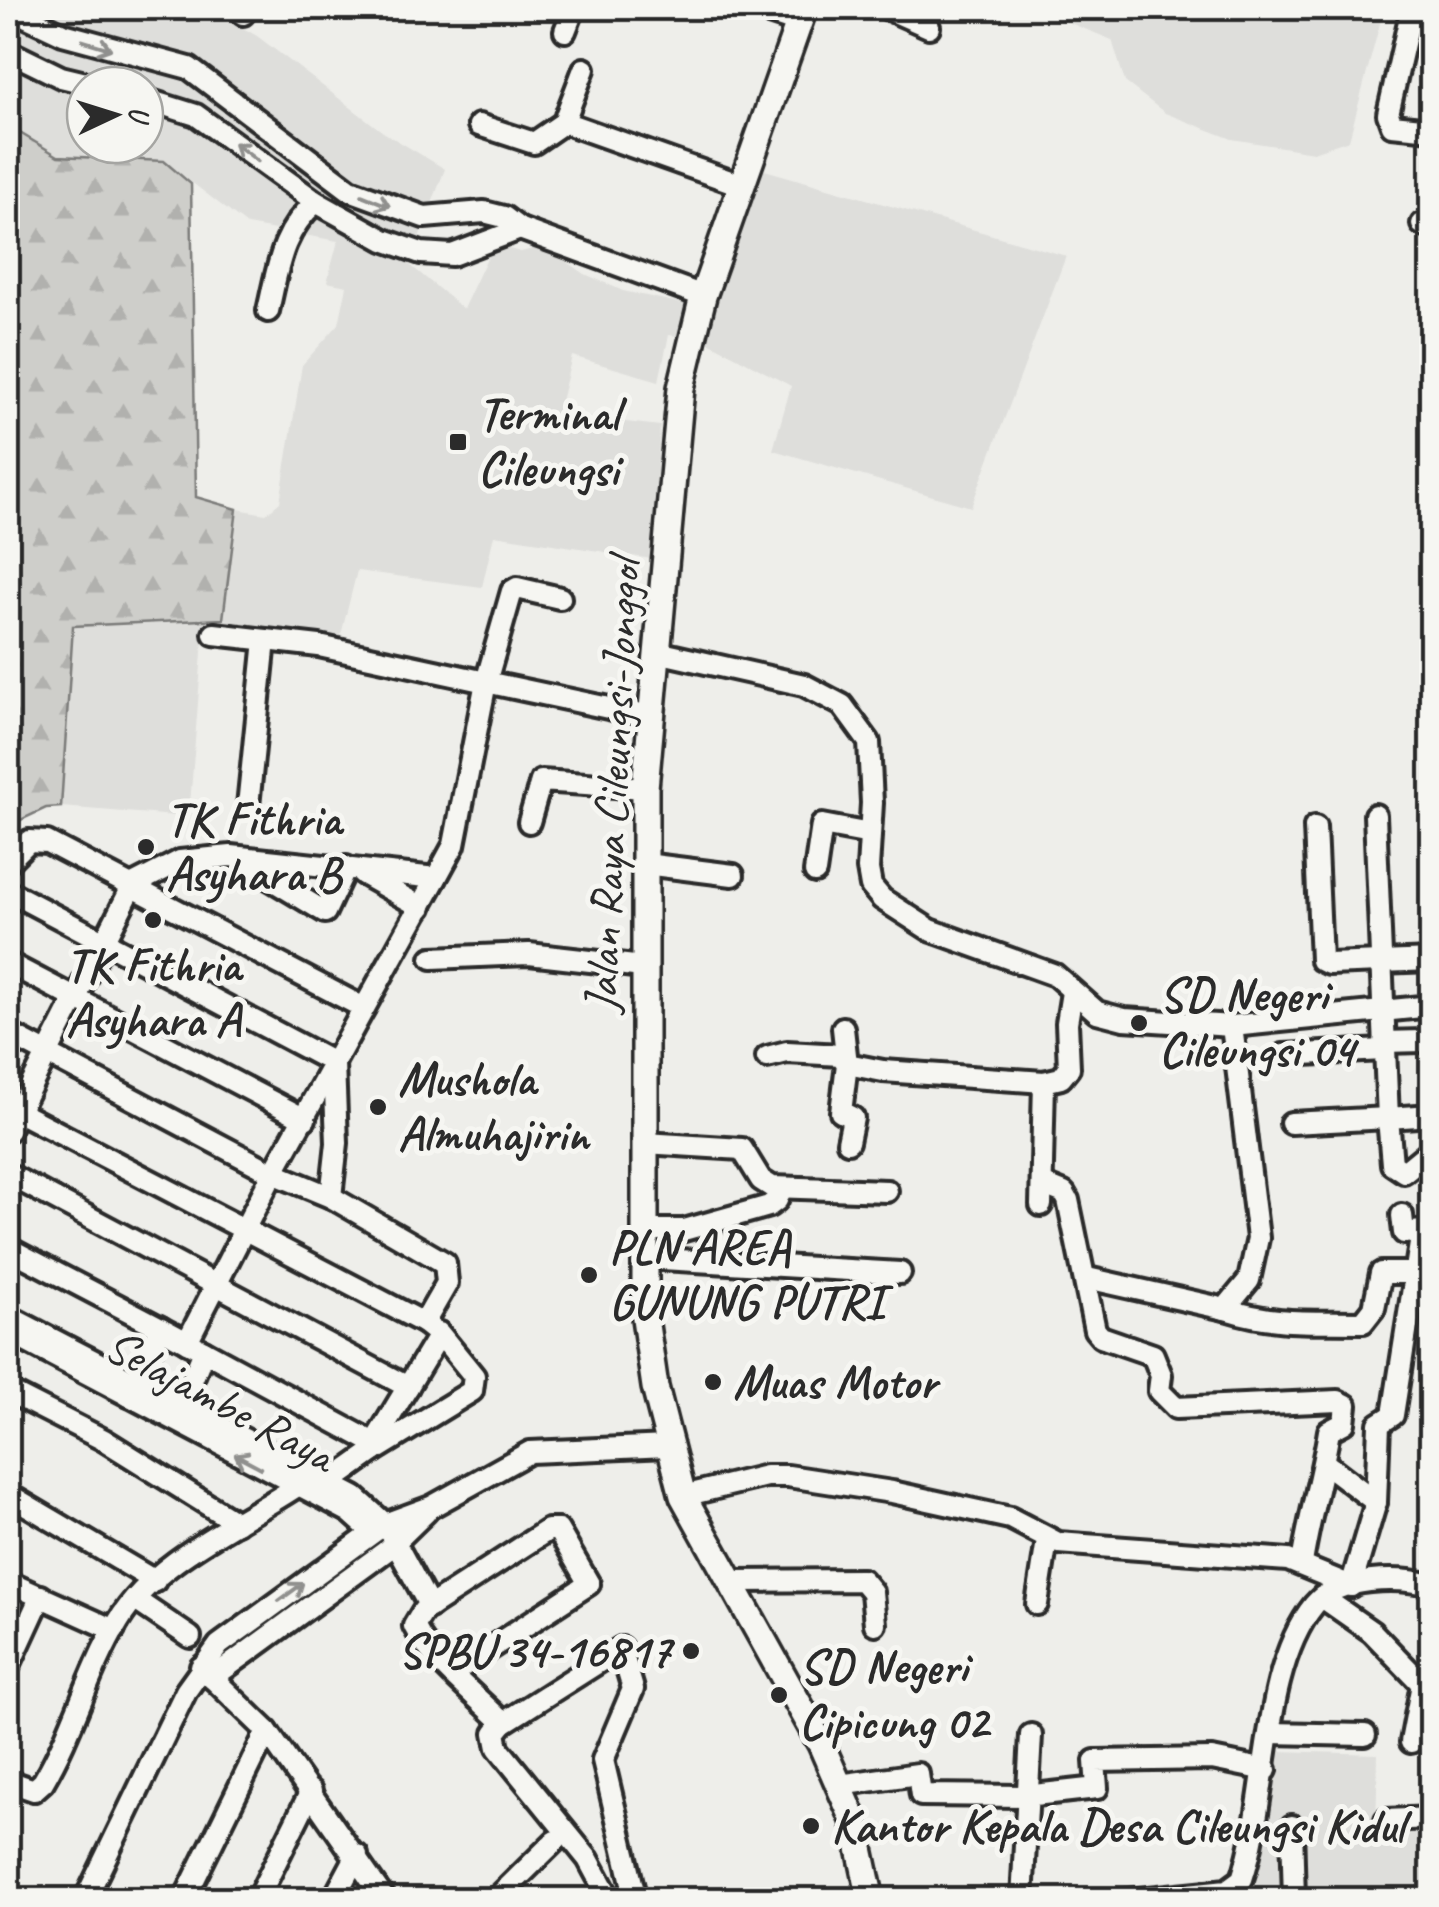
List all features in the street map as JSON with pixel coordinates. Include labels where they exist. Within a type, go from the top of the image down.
[{"type":"main road","name":"Jalan Raya Cileungsi-Jonggol","points":[[802,15],[703,296],[681,388],[645,788],[645,1318],[668,1446],[683,1496],[839,1785],[854,1820],[871,1900]]},
{"type":"street","points":[[8,8],[63,34],[188,68],[350,190],[424,217],[484,212],[504,216],[520,229],[703,296]]},
{"type":"street","points":[[565,31],[574,8]]},
{"type":"street","points":[[754,8],[802,15]]},
{"type":"street","points":[[886,8],[929,27]]},
{"type":"street","points":[[1412,8],[1388,114],[1392,125],[1432,129]]},
{"type":"street","points":[[8,51],[65,78]]},
{"type":"street","points":[[479,125],[534,143],[566,120],[584,68]]},
{"type":"street","points":[[165,106],[196,116],[316,202],[384,240],[421,253],[452,256],[520,229]]},
{"type":"street","points":[[566,120],[742,185]]},
{"type":"street","points":[[268,311],[281,248],[300,216],[316,202]]},
{"type":"street","points":[[178,1414],[216,1282],[454,845],[486,682],[512,592],[518,588],[560,598]]},
{"type":"street","points":[[214,634],[319,646],[650,717]]},
{"type":"street","points":[[248,806],[265,640]]},
{"type":"street","points":[[656,652],[804,685],[842,705],[869,742],[871,886],[896,912],[965,944],[1032,964],[1057,976],[1072,992],[1108,1016],[1232,1026],[1432,1006]]},
{"type":"street","points":[[528,822],[541,782],[645,788]]},
{"type":"street","points":[[1375,815],[1388,1118],[1395,1168],[1410,1171],[1432,1149]]},
{"type":"street","points":[[814,872],[822,825],[870,834]]},
{"type":"street","points":[[1315,827],[1321,960],[1381,964],[1432,960]]},
{"type":"street","points":[[8,862],[29,841],[42,840],[364,1008]]},
{"type":"street","points":[[8,1130],[13,1108],[77,1000],[133,885],[180,861],[231,856],[436,878]]},
{"type":"street","points":[[231,856],[325,912],[349,868]]},
{"type":"street","points":[[645,864],[733,875]]},
{"type":"street","points":[[349,868],[420,907]]},
{"type":"street","points":[[8,891],[334,1063]]},
{"type":"street","points":[[432,958],[529,954],[643,967]]},
{"type":"street","points":[[8,963],[305,1119]]},
{"type":"street","points":[[768,1057],[787,1052],[841,1055],[847,1064],[914,1074],[1044,1082],[1067,1074],[1072,992]]},
{"type":"street","points":[[1225,1309],[1249,1280],[1258,1238],[1232,1026]]},
{"type":"street","points":[[843,1028],[847,1064],[841,1110],[853,1118],[848,1142]]},
{"type":"street","points":[[8,1034],[274,1173],[331,1197],[446,1263],[446,1284],[408,1388],[374,1447]]},
{"type":"street","points":[[1283,1055],[1423,1041]]},
{"type":"street","points":[[331,1197],[337,1143],[334,1063]]},
{"type":"street","points":[[1044,1082],[1042,1194],[1064,1193],[1068,1200],[1074,1244],[1087,1278],[1095,1330],[1101,1336],[1153,1355],[1160,1375],[1158,1392],[1176,1408],[1342,1402],[1347,1418],[1341,1427],[1330,1431],[1302,1563]]},
{"type":"street","points":[[8,1781],[34,1790],[43,1782],[124,1616],[156,1581],[237,1524],[472,1391],[474,1376],[431,1328],[13,1108]]},
{"type":"street","points":[[1291,1123],[1432,1116]]},
{"type":"street","points":[[644,1143],[742,1149],[761,1180],[781,1188],[887,1191]]},
{"type":"street","points":[[8,1174],[408,1388]]},
{"type":"street","points":[[644,1230],[684,1230],[769,1206],[778,1200],[781,1188]]},
{"type":"street","points":[[1351,1586],[1376,1502],[1380,1424],[1394,1415],[1413,1273],[1427,1231],[1404,1233],[1402,1215]]},
{"type":"street","points":[[8,1248],[195,1346],[374,1447]]},
{"type":"street","points":[[645,1258],[900,1273]]},
{"type":"street","points":[[1087,1278],[1286,1324],[1363,1322],[1374,1308],[1381,1273],[1413,1273]]},
{"type":"street","points":[[8,1316],[131,1391],[161,1328]]},
{"type":"street","name":"Selajambe Raya","points":[[8,1332],[312,1482],[385,1537],[430,1607]]},
{"type":"street","points":[[8,1391],[104,1440],[237,1524]]},
{"type":"street","points":[[85,1900],[186,1691],[212,1666],[385,1537],[530,1452],[668,1446]]},
{"type":"street","points":[[1326,1464],[1376,1502]]},
{"type":"street","points":[[683,1496],[778,1474],[892,1492],[1010,1518],[1047,1540],[1302,1563],[1351,1586]]},
{"type":"street","points":[[312,1482],[356,1498],[385,1537]]},
{"type":"street","points":[[8,1494],[156,1581]]},
{"type":"street","points":[[454,1672],[586,1587],[590,1580],[553,1528],[415,1619],[415,1630],[454,1672],[503,1722]]},
{"type":"street","points":[[1037,1604],[1047,1540]]},
{"type":"street","points":[[730,1581],[862,1580],[872,1592],[874,1624]]},
{"type":"street","points":[[1130,1900],[1191,1898],[1227,1890],[1242,1880],[1266,1770],[1265,1719],[1292,1644],[1322,1598],[1351,1586],[1388,1581],[1432,1585]]},
{"type":"street","points":[[8,1582],[40,1596],[190,1637]]},
{"type":"street","points":[[8,1668],[40,1596]]},
{"type":"street","points":[[1322,1598],[1372,1632],[1427,1679],[1411,1742]]},
{"type":"street","points":[[599,1898],[588,1859],[498,1748],[495,1733],[503,1722],[620,1648],[633,1689],[603,1760],[636,1900]]},
{"type":"street","points":[[212,1666],[268,1731],[386,1900]]},
{"type":"street","points":[[1265,1719],[1365,1735]]},
{"type":"street","points":[[184,1900],[268,1731]]},
{"type":"street","points":[[1022,1900],[1030,1735]]},
{"type":"street","points":[[839,1785],[918,1774],[921,1795],[1025,1796],[1097,1788],[1095,1761],[1212,1759],[1266,1770]]},
{"type":"street","points":[[257,1900],[311,1791]]},
{"type":"street","points":[[1386,1820],[1432,1818]]},
{"type":"street","points":[[1292,1826],[1294,1900]]},
{"type":"street","points":[[496,1900],[555,1841]]},
{"type":"street","points":[[333,1900],[356,1856]]},
{"type":"shaded area","points":[[8,8],[208,8],[257,36],[383,132],[445,169],[409,264],[463,309],[493,245],[521,252],[544,246],[585,274],[623,291],[707,309],[754,167],[1066,256],[971,507],[773,450],[791,386],[703,339],[669,335],[659,381],[572,356],[558,414],[660,426],[652,559],[494,535],[482,587],[357,571],[340,639],[204,627],[189,817],[61,807],[73,625],[223,619],[237,509],[266,514],[280,502],[302,365],[339,324],[347,286],[327,282],[338,241],[247,225],[165,162],[165,65],[65,65],[65,156],[57,156],[15,130],[8,114]]},
{"type":"shaded area","points":[[1033,8],[1384,8],[1349,140],[1313,152],[1232,139],[1165,113],[1125,82],[1112,40]]},
{"type":"shaded area","points":[[1278,1751],[1378,1754],[1376,1827],[1431,1826],[1431,1899],[1217,1900],[1255,1862]]},
{"type":"green space","points":[[15,130],[65,156],[65,165],[165,165],[165,162],[191,184],[196,497],[237,509],[223,619],[73,626],[61,807],[46,808],[8,826],[8,132]]},
{"type":"place","name":"Terminal Cileungsi","points":[[458,442]]},
{"type":"place","name":"TK Fithria Asyhara B","points":[[146,847]]},
{"type":"place","name":"TK Fithria Asyhara A","points":[[153,920]]},
{"type":"place","name":"SD Negeri Cileungsi 04","points":[[1139,1023]]},
{"type":"place","name":"Mushola Almuhajirin","points":[[378,1107]]},
{"type":"place","name":"PLN AREA GUNUNG PUTRI","points":[[589,1275]]},
{"type":"place","name":"Muas Motor","points":[[713,1382]]},
{"type":"place","name":"SPBU 34-16817","points":[[691,1651]]},
{"type":"place","name":"SD Negeri Cipicung 02","points":[[779,1695]]},
{"type":"place","name":"Kantor Kepala Desa Cileungsi Kidul","points":[[811,1826]]}]
